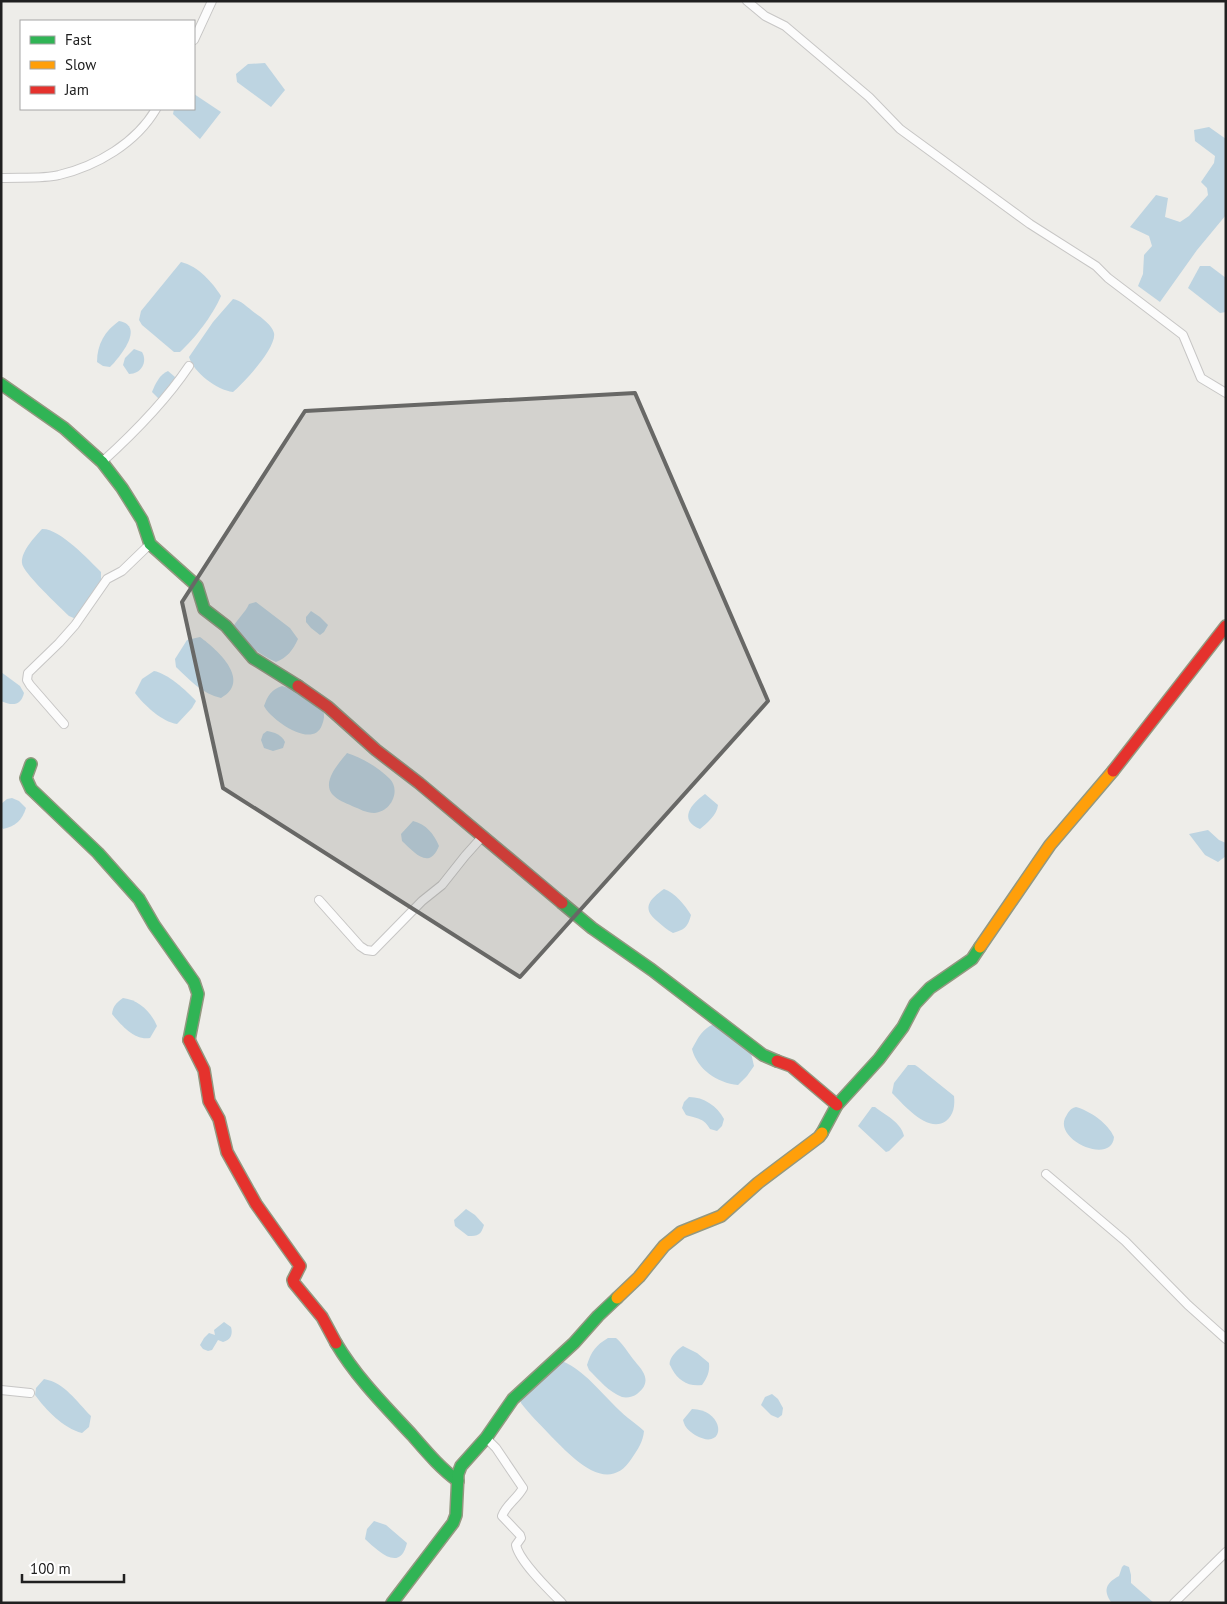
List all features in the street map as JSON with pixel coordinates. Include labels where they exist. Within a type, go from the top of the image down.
[{"type":"street","points":[[195,38],[212,1]]},
{"type":"street","points":[[747,1],[765,16],[785,26],[869,97],[900,129],[1022,218],[1096,266],[1108,278],[1183,335],[1201,378],[1226,393]]},
{"type":"street","points":[[1,178],[58,176],[98,161],[127,142],[155,110]]},
{"type":"street","points":[[102,462],[149,416],[174,388],[189,366]]},
{"type":"street","points":[[1,384],[64,428],[102,462],[122,488],[142,520],[150,544],[197,586],[204,609],[226,626],[253,658],[328,707],[376,750],[419,783],[482,837],[624,952],[652,970],[763,1055],[791,1066],[837,1105]]},
{"type":"street","points":[[64,724],[30,685],[27,680],[28,673],[70,631],[107,579],[122,571],[150,544]]},
{"type":"street","points":[[392,1603],[453,1524],[461,1466],[486,1438],[513,1399],[574,1343],[598,1316],[639,1277],[664,1246],[681,1232],[721,1216],[741,1197],[819,1137],[837,1105],[854,1084],[879,1059],[903,1027],[915,1004],[930,988],[972,959],[1050,845],[1115,769],[1226,626]]},
{"type":"street","points":[[31,764],[26,778],[31,789],[98,853],[139,898],[154,925],[194,982],[198,994],[190,1041],[204,1070],[209,1101],[219,1119],[227,1152],[244,1183],[256,1204],[300,1266],[294,1283],[322,1317],[345,1358],[359,1376],[390,1413],[458,1481]]},
{"type":"street","points":[[319,900],[360,946],[366,950],[373,950],[422,901],[442,885],[482,837]]},
{"type":"street","points":[[1046,1174],[1125,1241],[1188,1305],[1226,1339]]},
{"type":"street","points":[[1,1390],[30,1393]]},
{"type":"street","points":[[486,1438],[496,1448],[523,1488],[502,1516],[520,1535],[516,1545],[517,1550],[522,1559],[562,1603]]},
{"type":"street","points":[[1174,1603],[1226,1552]]},
{"type":"highlighted area","points":[[635,393],[768,701],[520,977],[223,788],[182,602],[305,411]]},
{"type":"water","points":[[265,63],[285,90],[271,107],[237,82],[236,74],[248,64]]},
{"type":"water","points":[[195,95],[221,112],[200,139],[173,114],[174,110],[195,110]]},
{"type":"water","points":[[1209,127],[1226,139],[1226,215],[1197,250],[1160,302],[1138,286],[1143,274],[1144,255],[1152,246],[1149,236],[1130,227],[1156,195],[1168,198],[1165,217],[1180,222],[1189,216],[1208,195],[1207,188],[1201,182],[1214,163],[1215,156],[1195,141],[1194,130]]},
{"type":"water","points":[[181,262],[193,267],[204,275],[221,296],[213,311],[192,340],[180,352],[174,352],[142,325],[139,320],[141,311]]},
{"type":"water","points":[[1200,266],[1210,266],[1226,278],[1226,312],[1220,313],[1188,288]]},
{"type":"water","points":[[233,299],[242,303],[264,319],[274,333],[274,339],[252,373],[233,392],[220,388],[207,380],[196,369],[189,357],[213,322]]},
{"type":"water","points":[[119,321],[127,324],[130,329],[128,342],[110,367],[103,366],[97,362],[98,349],[106,334]]},
{"type":"water","points":[[134,349],[142,352],[144,363],[140,370],[129,374],[123,365],[125,358]]},
{"type":"water","points":[[168,371],[175,377],[169,389],[159,399],[152,392],[160,377]]},
{"type":"water","points":[[42,529],[49,530],[65,539],[101,572],[101,584],[76,619],[69,616],[50,598],[28,574],[22,563],[22,558],[29,544]]},
{"type":"water","points":[[256,602],[290,628],[298,639],[289,653],[276,662],[252,648],[233,627],[249,604]]},
{"type":"water","points":[[311,611],[328,625],[320,635],[306,622],[306,617]]},
{"type":"water","points":[[200,637],[223,658],[233,675],[230,691],[221,698],[202,690],[176,667],[175,659],[187,640]]},
{"type":"water","points":[[154,671],[171,679],[196,701],[177,724],[165,720],[154,712],[135,693],[142,679]]},
{"type":"water","points":[[1,672],[20,686],[24,693],[18,703],[9,704],[1,701]]},
{"type":"water","points":[[282,686],[304,695],[323,710],[322,725],[317,732],[310,735],[292,730],[268,712],[264,706],[270,693]]},
{"type":"water","points":[[267,731],[282,737],[285,742],[283,748],[273,751],[264,748],[261,740],[263,734]]},
{"type":"water","points":[[347,753],[370,763],[390,779],[395,789],[394,795],[385,809],[374,813],[366,812],[336,798],[332,794],[329,789],[330,778]]},
{"type":"water","points":[[705,794],[718,805],[714,815],[700,829],[693,825],[688,817],[691,807]]},
{"type":"water","points":[[12,798],[19,801],[26,808],[18,822],[3,829],[1,826],[1,804],[7,799]]},
{"type":"water","points":[[413,821],[426,827],[439,846],[431,857],[421,857],[402,841],[401,834]]},
{"type":"water","points":[[1208,830],[1219,840],[1226,843],[1226,856],[1218,862],[1205,855],[1189,834]]},
{"type":"water","points":[[664,889],[672,893],[691,915],[685,927],[680,931],[673,933],[649,912],[648,908],[651,900]]},
{"type":"water","points":[[123,998],[139,1004],[151,1016],[157,1026],[150,1038],[134,1035],[112,1014],[115,1005]]},
{"type":"water","points":[[714,1024],[751,1053],[754,1066],[738,1085],[730,1084],[709,1074],[698,1063],[692,1049],[703,1031]]},
{"type":"water","points":[[908,1065],[918,1067],[954,1096],[953,1110],[951,1116],[946,1121],[932,1124],[924,1121],[910,1111],[892,1093],[894,1083]]},
{"type":"water","points":[[689,1097],[695,1097],[710,1103],[718,1110],[724,1119],[722,1126],[717,1131],[710,1129],[700,1119],[686,1115],[682,1108],[684,1102]]},
{"type":"water","points":[[872,1107],[875,1107],[892,1119],[900,1127],[904,1136],[889,1151],[886,1152],[858,1126]]},
{"type":"water","points":[[1076,1107],[1087,1111],[1108,1127],[1114,1137],[1111,1145],[1104,1149],[1085,1147],[1068,1135],[1064,1127],[1065,1118],[1070,1110]]},
{"type":"water","points":[[466,1209],[484,1225],[482,1231],[477,1235],[468,1236],[455,1226],[454,1220]]},
{"type":"water","points":[[224,1322],[231,1327],[230,1338],[223,1342],[218,1340],[212,1350],[203,1349],[200,1345],[204,1338],[209,1333],[215,1335],[214,1330]]},
{"type":"water","points":[[608,1338],[616,1338],[643,1371],[646,1380],[645,1385],[634,1396],[622,1397],[617,1395],[589,1370],[587,1365],[592,1353],[600,1343]]},
{"type":"water","points":[[683,1346],[697,1353],[709,1363],[708,1375],[702,1385],[692,1385],[684,1382],[674,1373],[670,1365],[672,1357]]},
{"type":"water","points":[[562,1361],[580,1372],[620,1411],[644,1431],[643,1439],[638,1448],[622,1469],[611,1474],[600,1474],[589,1469],[567,1452],[521,1403],[520,1398]]},
{"type":"water","points":[[44,1379],[58,1384],[91,1416],[89,1427],[82,1433],[68,1427],[56,1418],[35,1395],[36,1388]]},
{"type":"water","points":[[772,1394],[778,1399],[783,1408],[782,1415],[778,1418],[771,1415],[761,1405],[765,1397]]},
{"type":"water","points":[[692,1409],[703,1411],[712,1416],[717,1422],[717,1435],[713,1439],[705,1439],[695,1435],[686,1427],[683,1420]]},
{"type":"water","points":[[374,1521],[386,1525],[407,1543],[404,1552],[399,1557],[388,1557],[365,1539],[367,1529]]},
{"type":"water","points":[[1124,1565],[1129,1567],[1131,1583],[1154,1603],[1111,1602],[1107,1594],[1107,1587],[1111,1581],[1119,1576]]},
{"type":"traffic: fast","points":[[1,384],[64,428],[102,462],[122,488],[142,520],[150,544],[197,586],[204,609],[226,626],[253,658],[298,686]]},
{"type":"traffic: fast","points":[[31,764],[26,778],[31,789],[98,853],[139,899],[154,925],[194,982],[198,994],[189,1040]]},
{"type":"traffic: fast","points":[[562,903],[592,928],[652,970],[763,1055],[777,1061]]},
{"type":"traffic: fast","points":[[822,1133],[837,1105],[879,1059],[903,1027],[915,1004],[930,988],[972,959],[980,947]]},
{"type":"traffic: fast","points":[[392,1603],[453,1523],[456,1515],[458,1474],[461,1466],[486,1438],[513,1399],[574,1343],[617,1298]]},
{"type":"traffic: fast","points":[[336,1343],[371,1391],[445,1471],[458,1481]]},
{"type":"traffic: slow","points":[[980,947],[1050,845],[1113,771]]},
{"type":"traffic: slow","points":[[617,1298],[639,1277],[664,1246],[681,1232],[721,1216],[758,1183],[822,1133]]},
{"type":"traffic: jam","points":[[1113,771],[1226,626]]},
{"type":"traffic: jam","points":[[298,686],[328,707],[376,750],[419,783],[562,903]]},
{"type":"traffic: jam","points":[[189,1040],[204,1070],[209,1101],[219,1119],[227,1152],[256,1204],[300,1266],[293,1280],[294,1283],[322,1317],[336,1343]]},
{"type":"traffic: jam","points":[[777,1061],[791,1066],[837,1105]]}]
